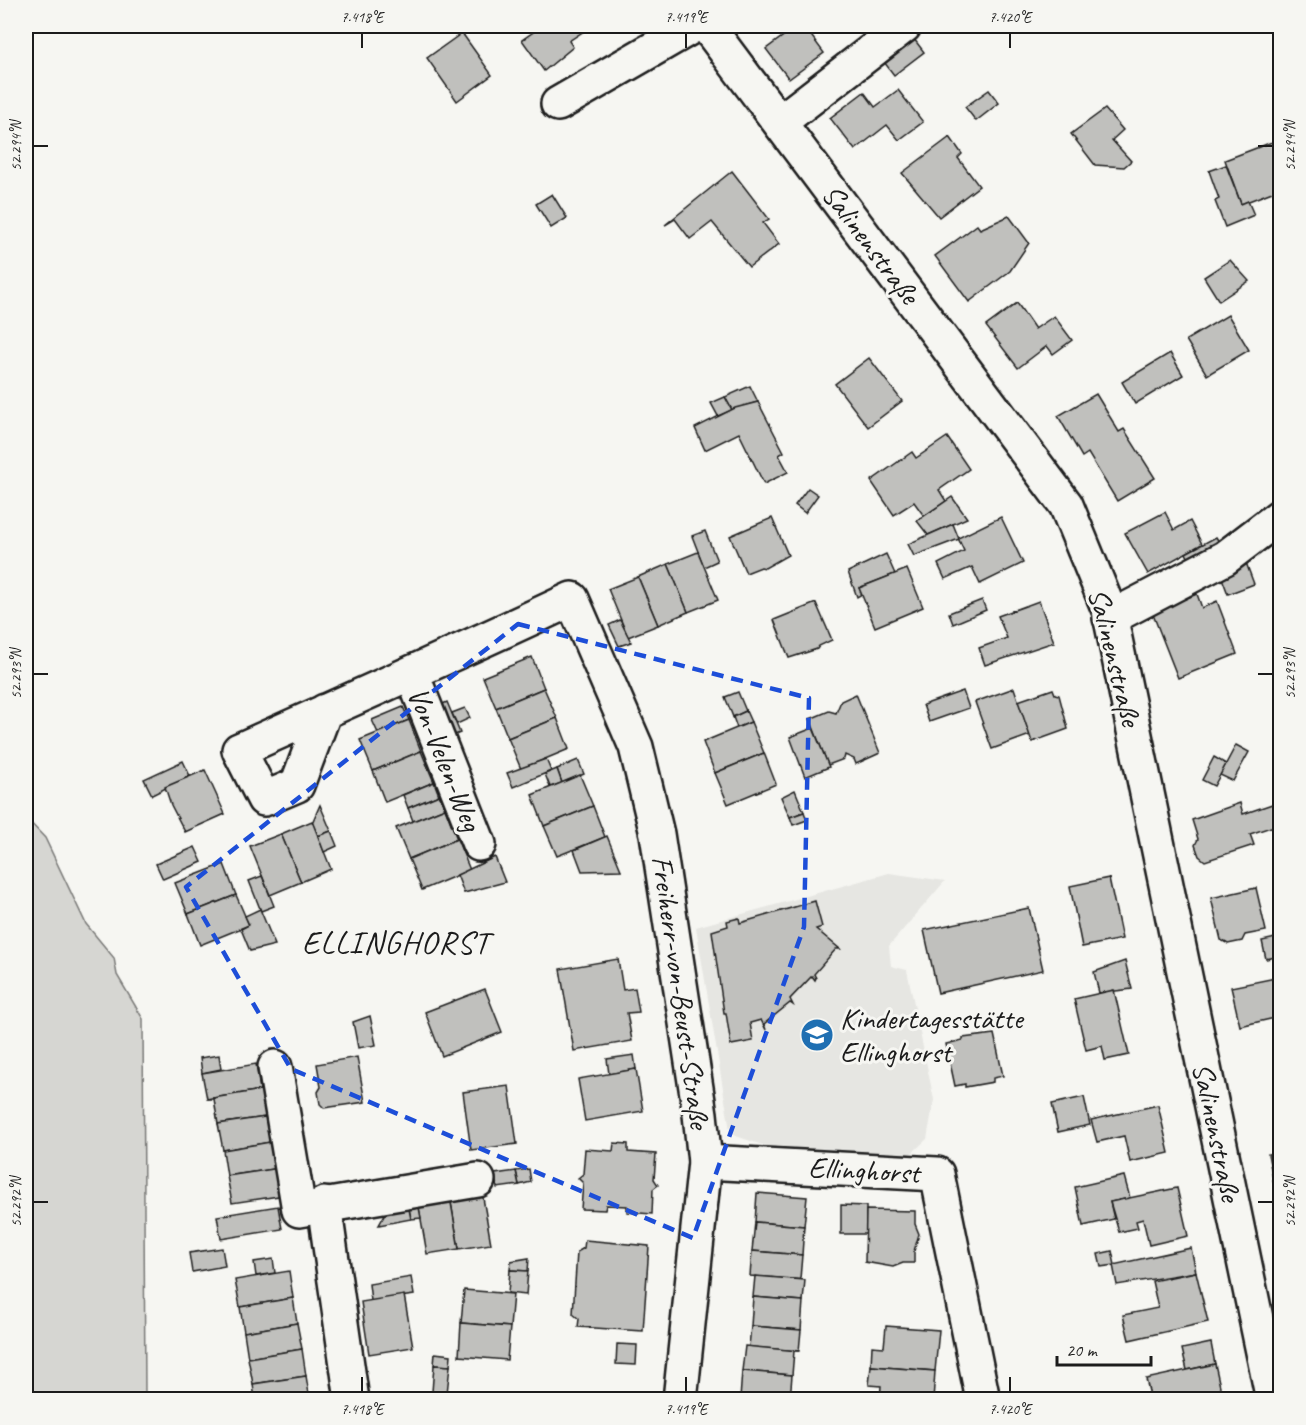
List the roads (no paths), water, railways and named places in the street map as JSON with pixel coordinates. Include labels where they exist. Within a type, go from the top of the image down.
[{"type":"street","points":[[558,104],[693,26]]},
{"type":"street","name":"Salinenstraße","points":[[707,26],[1066,505],[1110,618],[1273,1400]]},
{"type":"street","points":[[780,122],[904,26]]},
{"type":"street","points":[[1110,618],[1225,558],[1281,516]]},
{"type":"street","name":"Von-Velen-Weg","points":[[325,711],[412,674],[572,599]]},
{"type":"street","name":"Freiherr-von-Beust-Straße","points":[[572,599],[636,747],[657,834],[700,1114],[705,1162],[680,1400]]},
{"type":"street","name":"Von-Velen-Weg","points":[[412,674],[479,844]]},
{"type":"street","points":[[275,1067],[299,1210],[324,1203],[478,1180]]},
{"type":"street","name":"Ellinghorst","points":[[705,1162],[937,1174],[983,1400]]},
{"type":"street","points":[[324,1203],[351,1400]]},
{"type":"place","name":"Kindertagesstätte Ellinghorst","points":[[817,1035]]},
{"type":"district","name":"ELLINGHORST","points":[[396,942]]}]
